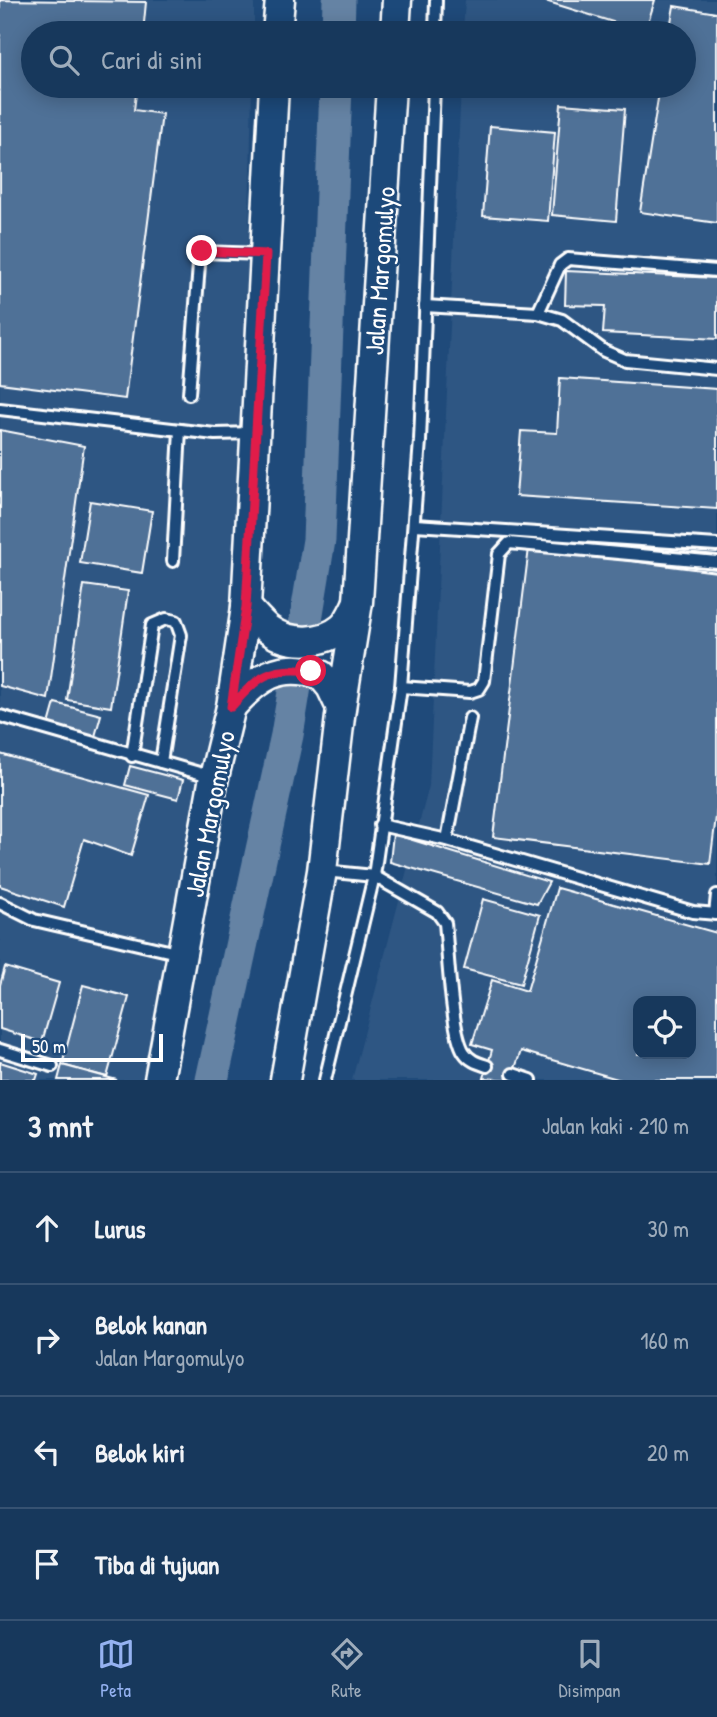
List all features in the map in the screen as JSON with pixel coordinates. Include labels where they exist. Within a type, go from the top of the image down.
[{"type":"main road","points":[[278,21],[280,0]]},
{"type":"main road","points":[[396,21],[397,0]]},
{"type":"main road","name":"Jalan Margomulyo","points":[[159,1080],[184,955],[214,777],[231,707],[246,607],[273,98]]},
{"type":"main road","name":"Jalan Margomulyo","points":[[285,1080],[322,871],[336,697],[358,602],[390,98]]},
{"type":"main road","points":[[246,607],[266,628],[280,637],[298,640],[319,639],[340,630],[358,602]]},
{"type":"main road","points":[[231,707],[252,684],[272,671],[288,669],[321,674],[336,697]]},
{"type":"lane","points":[[435,21],[436,0]]},
{"type":"lane","points":[[326,1080],[374,877],[401,687],[415,525],[434,98]]},
{"type":"lane","points":[[189,394],[200,252],[266,254]]},
{"type":"lane","points":[[538,313],[554,277],[568,259],[717,271]]},
{"type":"lane","points":[[425,306],[538,313],[562,320],[604,351],[625,360],[717,369]]},
{"type":"lane","points":[[0,409],[215,434],[256,433]]},
{"type":"lane","points":[[173,561],[180,430]]},
{"type":"lane","points":[[415,525],[717,545]]},
{"type":"lane","points":[[401,687],[470,692],[479,689],[484,681],[499,554],[509,543],[717,562]]},
{"type":"lane","points":[[132,756],[152,625],[166,619],[176,621],[181,635],[161,762]]},
{"type":"lane","points":[[0,716],[132,756],[214,777]]},
{"type":"lane","points":[[447,840],[470,718]]},
{"type":"lane","points":[[380,825],[447,840],[693,912],[716,914],[717,895]]},
{"type":"lane","points":[[322,871],[374,877],[437,912],[445,923],[457,1033],[463,1051],[473,1061],[487,1066]]},
{"type":"lane","points":[[0,903],[34,920],[184,955]]},
{"type":"lane","points":[[0,1050],[52,1066]]},
{"type":"lane","points":[[513,1074],[531,1080]]},
{"type":"shaded area","points":[[0,0],[254,0],[254,21],[21,21],[21,98],[252,98],[242,551],[212,780],[146,1080],[0,1080]]},
{"type":"shaded area","points":[[465,0],[717,0],[717,1080],[352,1080],[429,786],[460,98],[696,98],[696,21],[464,21]]},
{"type":"building","points":[[0,0],[146,2],[144,21],[21,21],[21,98],[136,98],[134,110],[162,114],[125,399],[0,383]]},
{"type":"building","points":[[542,0],[655,0],[648,21],[610,21]]},
{"type":"building","points":[[674,6],[717,13],[717,223],[640,212],[658,98],[696,98],[696,21],[671,21]]},
{"type":"building","points":[[561,104],[625,109],[616,221],[552,215]]},
{"type":"building","points":[[490,126],[555,132],[548,221],[483,216]]},
{"type":"building","points":[[566,271],[717,278],[717,339],[603,333],[605,306],[565,305]]},
{"type":"building","points":[[560,378],[717,389],[717,509],[516,496],[521,431],[557,433]]},
{"type":"building","points":[[0,430],[84,446],[48,699],[0,686]]},
{"type":"building","points":[[90,501],[152,511],[142,573],[80,563]]},
{"type":"building","points":[[529,548],[717,572],[717,809],[710,864],[493,837]]},
{"type":"building","points":[[84,585],[128,591],[111,707],[67,700]]},
{"type":"building","points":[[55,703],[101,715],[94,740],[48,728]]},
{"type":"building","points":[[0,754],[149,795],[131,856],[84,839],[64,907],[0,886]]},
{"type":"building","points":[[130,766],[183,780],[178,799],[125,785]]},
{"type":"building","points":[[393,834],[549,882],[537,904],[390,862]]},
{"type":"building","points":[[557,888],[717,933],[717,1080],[621,1080],[521,1051],[511,1080],[484,1078],[492,1050],[472,1044],[492,980],[527,991]]},
{"type":"building","points":[[483,899],[540,915],[521,984],[464,969]]},
{"type":"building","points":[[5,967],[59,983],[42,1042],[0,1029],[0,985]]},
{"type":"building","points":[[83,985],[129,997],[107,1077],[62,1065]]},
{"type":"building","points":[[0,1062],[38,1074],[36,1080],[0,1080]]},
{"type":"building","points":[[62,1065],[117,1080],[58,1080]]},
{"type":"waterway","points":[[338,21],[339,0]]},
{"type":"waterway","points":[[212,1080],[287,735],[319,540],[336,98]]},
{"type":"route","points":[[202,251],[266,254],[246,607],[231,707],[252,684],[272,671],[311,671]]}]
